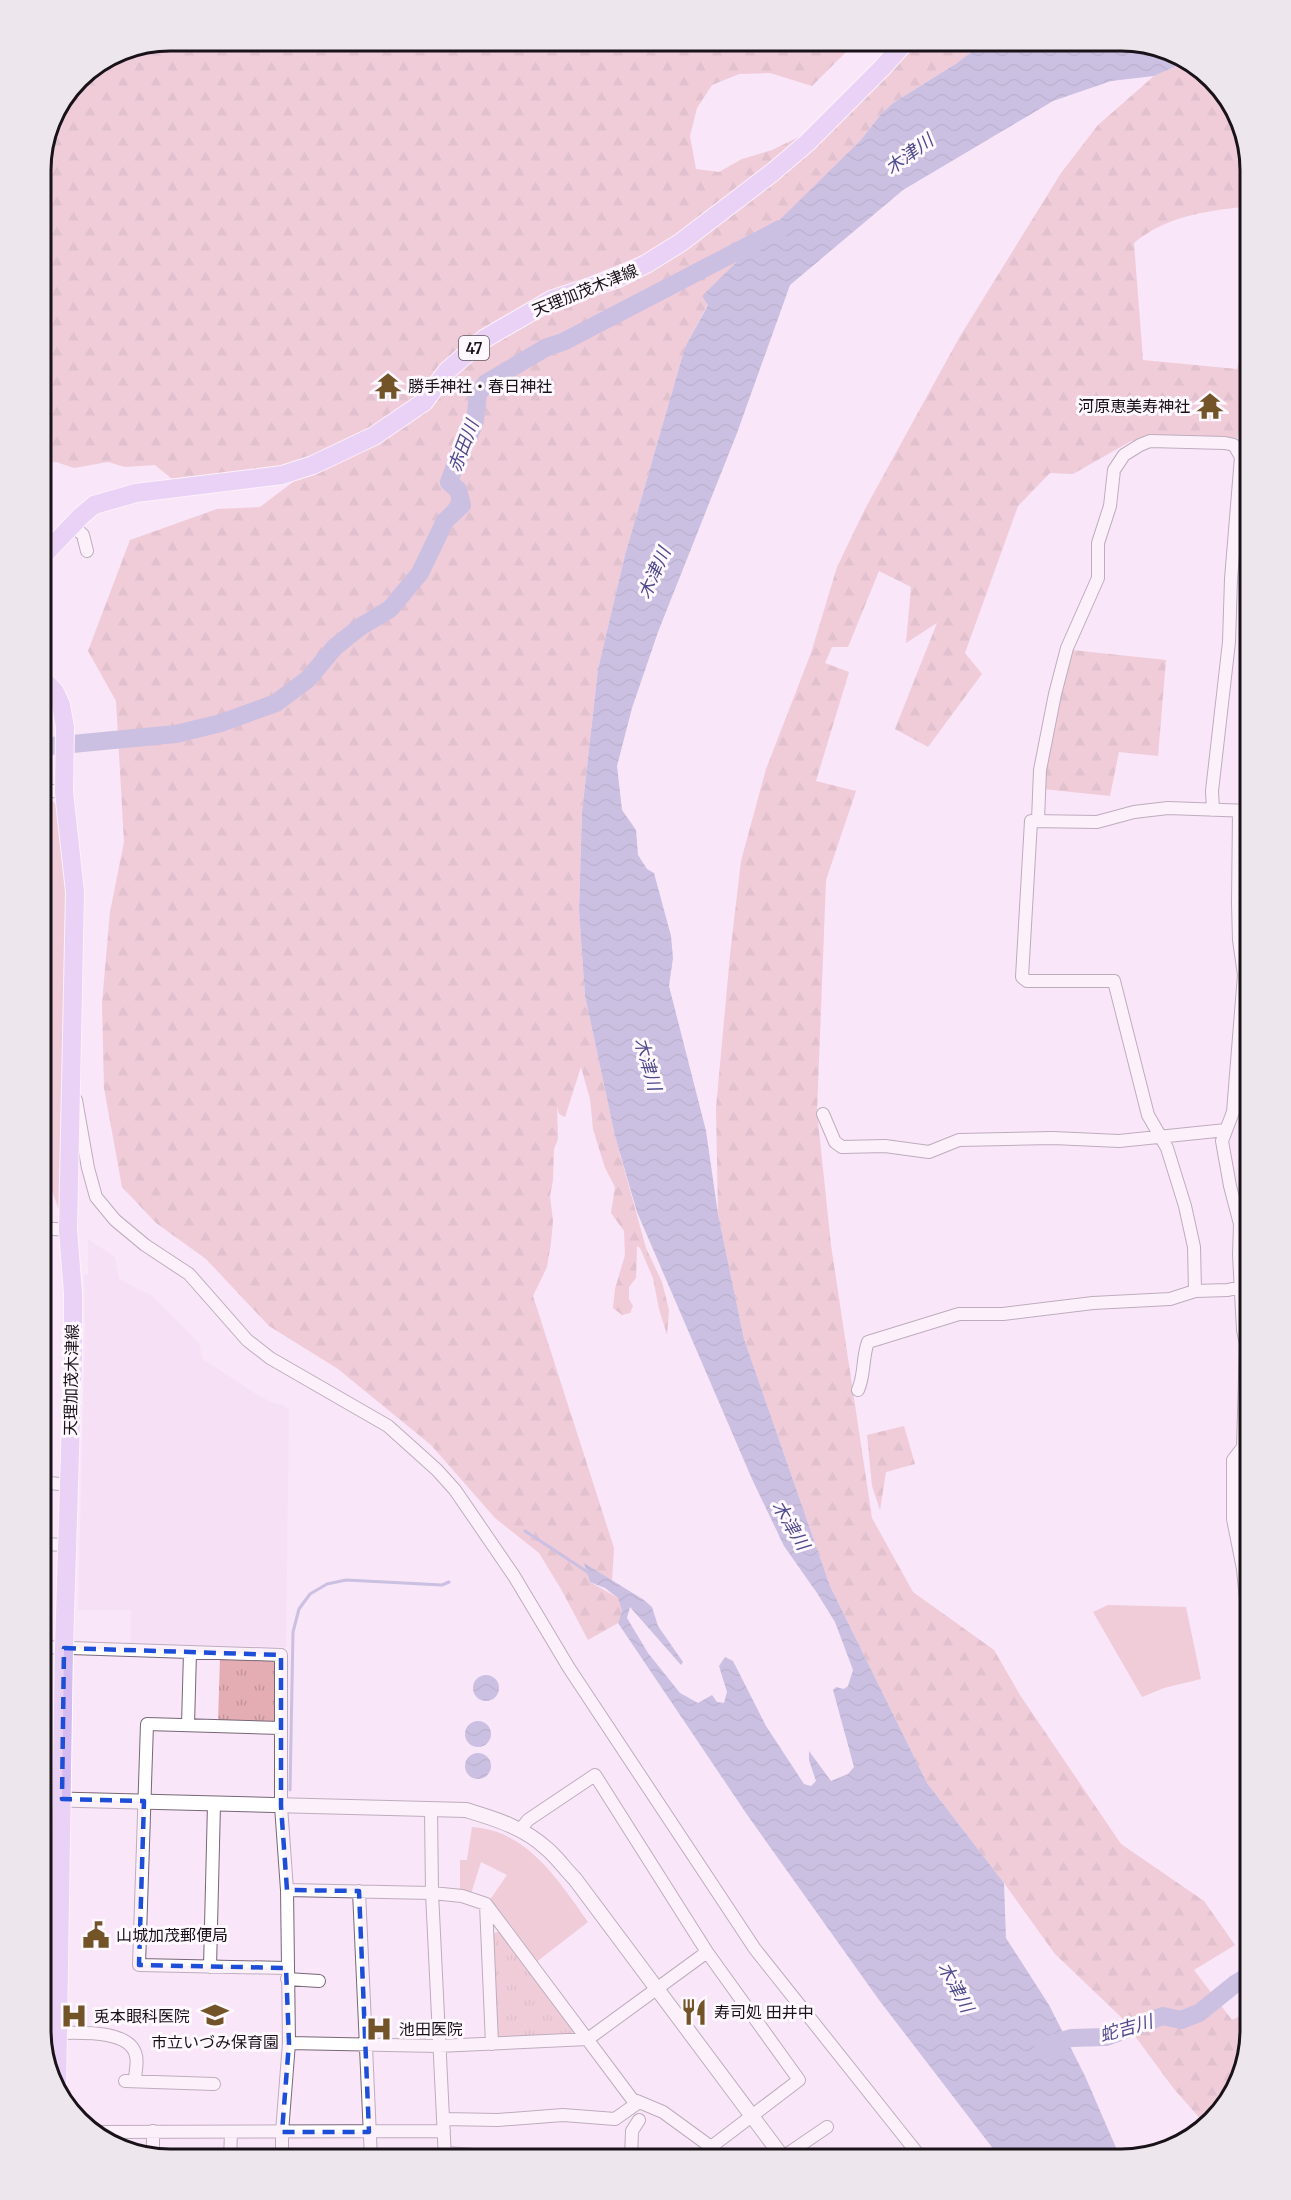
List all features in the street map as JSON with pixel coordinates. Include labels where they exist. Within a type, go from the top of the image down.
[{"type":"main road","name":"天理加茂木津線","points":[[51,547],[94,505],[107,500],[136,493],[282,475],[313,465],[374,436],[424,402],[447,371],[494,333],[553,299],[616,279],[680,243],[773,172],[808,142],[897,51]]},
{"type":"main road","name":"天理加茂木津線","points":[[51,688],[61,705],[65,727],[64,792],[75,892],[68,1230],[73,1293],[62,1799],[51,1944]]},
{"type":"main road","name":"天理加茂木津線","points":[[51,1984],[58,2033],[55,2061]]},
{"type":"street","points":[[1038,820],[1040,770],[1055,694],[1067,648],[1098,578],[1098,543],[1110,506],[1114,470],[1124,455],[1150,441],[1225,443],[1234,445],[1240,457],[1229,642],[1212,791],[1213,810]]},
{"type":"street","points":[[72,525],[83,535],[87,551]]},
{"type":"street","points":[[51,791],[64,792]]},
{"type":"street","points":[[1196,1291],[1194,1247],[1185,1206],[1167,1148],[1148,1115],[1114,981],[1027,981],[1022,977],[1031,821],[1097,822],[1134,812],[1168,808],[1240,811]]},
{"type":"street","points":[[1240,877],[1238,903],[1240,947]]},
{"type":"street","points":[[1240,1025],[1233,1112],[1222,1141],[1240,1224],[1240,1259]]},
{"type":"street","points":[[72,1094],[77,1101],[88,1168],[96,1197],[109,1214],[128,1233],[189,1274],[247,1340],[270,1358],[388,1426],[437,1470],[455,1490],[514,1576],[569,1668],[755,1949],[914,2149]]},
{"type":"street","points":[[823,1114],[835,1142],[842,1147],[885,1146],[929,1152],[959,1140],[1053,1138],[1119,1141],[1226,1130]]},
{"type":"street","points":[[51,1229],[68,1230]]},
{"type":"street","points":[[858,1390],[862,1382],[864,1351],[868,1342],[918,1325],[959,1314],[1003,1314],[1093,1303],[1170,1299],[1196,1291],[1240,1287]]},
{"type":"street","points":[[1240,1451],[1233,1460],[1233,1519],[1240,1550]]},
{"type":"street","points":[[51,1483],[68,1485]]},
{"type":"street","points":[[51,1544],[67,1545]]},
{"type":"street","points":[[51,1647],[281,1655],[281,1806],[286,1890],[289,2043],[282,2149]]},
{"type":"street","points":[[188,1725],[190,1652]]},
{"type":"street","points":[[281,1728],[147,1724],[138,1965],[210,1967],[286,1974],[319,1981]]},
{"type":"street","points":[[286,1890],[432,1893],[462,1896],[486,1904],[632,2098],[663,2112],[711,2147],[799,2080],[707,1952],[595,1775],[528,1820],[520,1830]]},
{"type":"street","points":[[51,1799],[466,1810],[501,1820],[546,1848],[575,1879],[776,2149]]},
{"type":"street","points":[[210,1967],[213,1803]]},
{"type":"street","points":[[430,1809],[438,2046],[445,2149]]},
{"type":"street","points":[[359,1891],[370,2149]]},
{"type":"street","points":[[486,1904],[492,2044]]},
{"type":"street","points":[[289,2043],[438,2046],[588,2039],[707,1952]]},
{"type":"street","points":[[58,2033],[113,2036],[128,2042],[136,2055],[130,2080],[214,2084]]},
{"type":"street","points":[[108,2132],[369,2132],[563,2115],[615,2119],[639,2102]]},
{"type":"street","points":[[631,2149],[632,2131],[639,2120]]},
{"type":"street","points":[[796,2149],[827,2127]]},
{"type":"street","points":[[153,2131],[153,2148]]},
{"type":"street","points":[[230,2149],[231,2132]]},
{"type":"highlighted area","points":[[64,1648],[281,1655],[281,1806],[287,1890],[359,1891],[369,2132],[282,2132],[289,2043],[286,1968],[139,1965],[144,1801],[62,1799]]},
{"type":"shaded area","points":[[88,1239],[115,1257],[119,1279],[152,1296],[199,1343],[203,1359],[256,1394],[283,1405],[289,1410],[286,1647],[130,1644],[131,1610],[78,1610],[85,1331],[84,1275],[88,1274]]},
{"type":"green space","points":[[162,51],[847,51],[812,86],[770,73],[739,74],[712,85],[697,108],[690,136],[696,169],[719,172],[742,159],[772,150],[809,132],[766,171],[650,252],[549,293],[399,418],[288,467],[177,483],[155,465],[125,467],[108,462],[74,468],[51,462],[52,154],[60,124],[71,104],[86,86],[110,67],[139,55]]},
{"type":"green space","points":[[909,51],[973,51],[893,103],[881,114],[860,141],[708,304],[685,347],[625,555],[598,669],[582,812],[579,911],[585,996],[615,1136],[646,1248],[662,1282],[669,1310],[667,1335],[653,1278],[637,1246],[636,1278],[629,1287],[629,1299],[633,1306],[630,1313],[622,1315],[613,1308],[615,1289],[625,1255],[624,1231],[611,1213],[615,1187],[605,1168],[593,1129],[590,1099],[581,1067],[565,1117],[559,1114],[557,1107],[558,1139],[554,1149],[550,1196],[553,1221],[551,1243],[547,1267],[533,1296],[614,1548],[612,1581],[585,1564],[590,1582],[618,1598],[622,1611],[618,1623],[588,1640],[539,1553],[495,1518],[431,1445],[338,1369],[269,1326],[206,1259],[156,1223],[122,1187],[104,1088],[102,1003],[110,912],[124,842],[116,701],[88,651],[130,540],[217,509],[260,507],[310,469],[449,375],[519,322],[625,277],[890,69]]},
{"type":"green space","points":[[1178,65],[1199,81],[1220,104],[1228,117],[1238,147],[1240,207],[1200,213],[1172,221],[1134,243],[1143,360],[1237,369],[1240,357],[1240,427],[1237,440],[1195,438],[1131,441],[1073,474],[1050,473],[1018,506],[965,653],[982,674],[928,747],[895,729],[937,623],[906,643],[911,587],[879,571],[848,647],[832,647],[825,663],[849,672],[816,781],[856,791],[826,880],[817,1112],[831,1245],[872,1518],[913,1592],[994,1650],[1020,1695],[1121,1844],[1204,1901],[1235,1945],[1194,1970],[1232,2020],[1240,2016],[1239,2046],[1231,2076],[1224,2090],[1200,2118],[1174,2089],[1121,2017],[1055,1954],[927,1783],[830,1586],[744,1339],[718,1214],[716,1108],[741,861],[766,769],[811,653],[837,567],[865,509],[959,338],[1061,173],[1098,125],[1154,76]]},
{"type":"green space","points":[[1072,650],[1166,660],[1158,756],[1119,752],[1110,796],[1043,789],[1043,770],[1066,663]]},
{"type":"green space","points":[[51,800],[57,805],[66,885],[59,1210],[51,1188]]},
{"type":"green space","points":[[904,1426],[915,1464],[886,1472],[880,1510],[872,1486],[867,1435]]},
{"type":"green space","points":[[1108,1605],[1186,1607],[1201,1679],[1164,1688],[1142,1697],[1093,1612]]},
{"type":"green space","points":[[220,1657],[277,1660],[277,1722],[218,1722]]},
{"type":"green space","points":[[472,1827],[492,1830],[509,1837],[540,1860],[588,1922],[535,1963],[487,1904],[507,1875],[481,1862],[471,1894],[460,1892],[460,1860],[467,1860]]},
{"type":"green space","points":[[501,1931],[575,2028],[571,2036],[499,2041],[496,2037],[491,1934]]},
{"type":"water","name":"木津川","points":[[973,51],[1129,51],[1159,57],[1178,65],[1154,76],[1111,81],[1053,101],[903,190],[790,285],[737,433],[658,632],[632,708],[617,766],[622,810],[636,830],[638,855],[647,869],[654,873],[671,936],[673,958],[669,986],[706,1131],[718,1214],[744,1339],[830,1586],[927,1783],[1004,1883],[1006,1938],[1049,2005],[1085,2076],[1117,2149],[993,2149],[879,2000],[748,1816],[618,1623],[622,1611],[618,1598],[605,1588],[590,1582],[584,1563],[652,1607],[658,1626],[683,1662],[681,1665],[630,1607],[627,1618],[648,1653],[680,1693],[698,1703],[712,1695],[717,1702],[724,1703],[727,1692],[719,1666],[725,1657],[733,1661],[766,1726],[804,1784],[811,1786],[816,1781],[809,1760],[809,1751],[831,1781],[848,1774],[854,1767],[833,1690],[836,1687],[844,1689],[848,1686],[853,1670],[835,1622],[784,1546],[752,1479],[637,1212],[615,1136],[585,996],[579,911],[582,812],[598,669],[625,555],[685,347],[708,305],[702,296],[860,141],[881,114],[893,103]]},
{"type":"water","points":[[486,1675],[495,1679],[499,1688],[495,1697],[486,1701],[477,1697],[473,1688],[477,1679]]},
{"type":"water","points":[[478,1721],[487,1725],[491,1734],[487,1743],[478,1747],[469,1743],[465,1734],[469,1725]]},
{"type":"water","points":[[478,1753],[487,1757],[491,1766],[487,1775],[478,1779],[469,1775],[465,1766],[469,1757]]},
{"type":"waterway","name":"赤田川","points":[[51,746],[176,734],[221,723],[276,703],[308,679],[335,647],[360,627],[390,609],[420,573],[445,521],[462,505],[458,490],[449,482],[464,441],[469,436],[475,421],[478,394],[486,383],[547,347],[563,342],[780,229]]},
{"type":"waterway","points":[[525,1531],[589,1573]]},
{"type":"waterway","points":[[290,1790],[293,1632],[299,1609],[310,1594],[327,1584],[346,1580],[442,1585],[449,1582]]},
{"type":"waterway","name":"蛇吉川","points":[[1043,2047],[1071,2038],[1106,2037],[1163,2016],[1181,2020],[1199,2013],[1240,1981]]},
{"type":"place","name":"勝手神社・春日神社","points":[[388,386]]},
{"type":"place","name":"河原恵美寿神社","points":[[1210,406]]},
{"type":"place","name":"山城加茂郵便局","points":[[96,1935]]},
{"type":"place","name":"寿司処 田井中","points":[[694,2012]]},
{"type":"place","name":"市立いづみ保育園","points":[[215,2015]]},
{"type":"place","name":"兎本眼科医院","points":[[74,2016]]},
{"type":"place","name":"池田医院","points":[[379,2029]]}]
